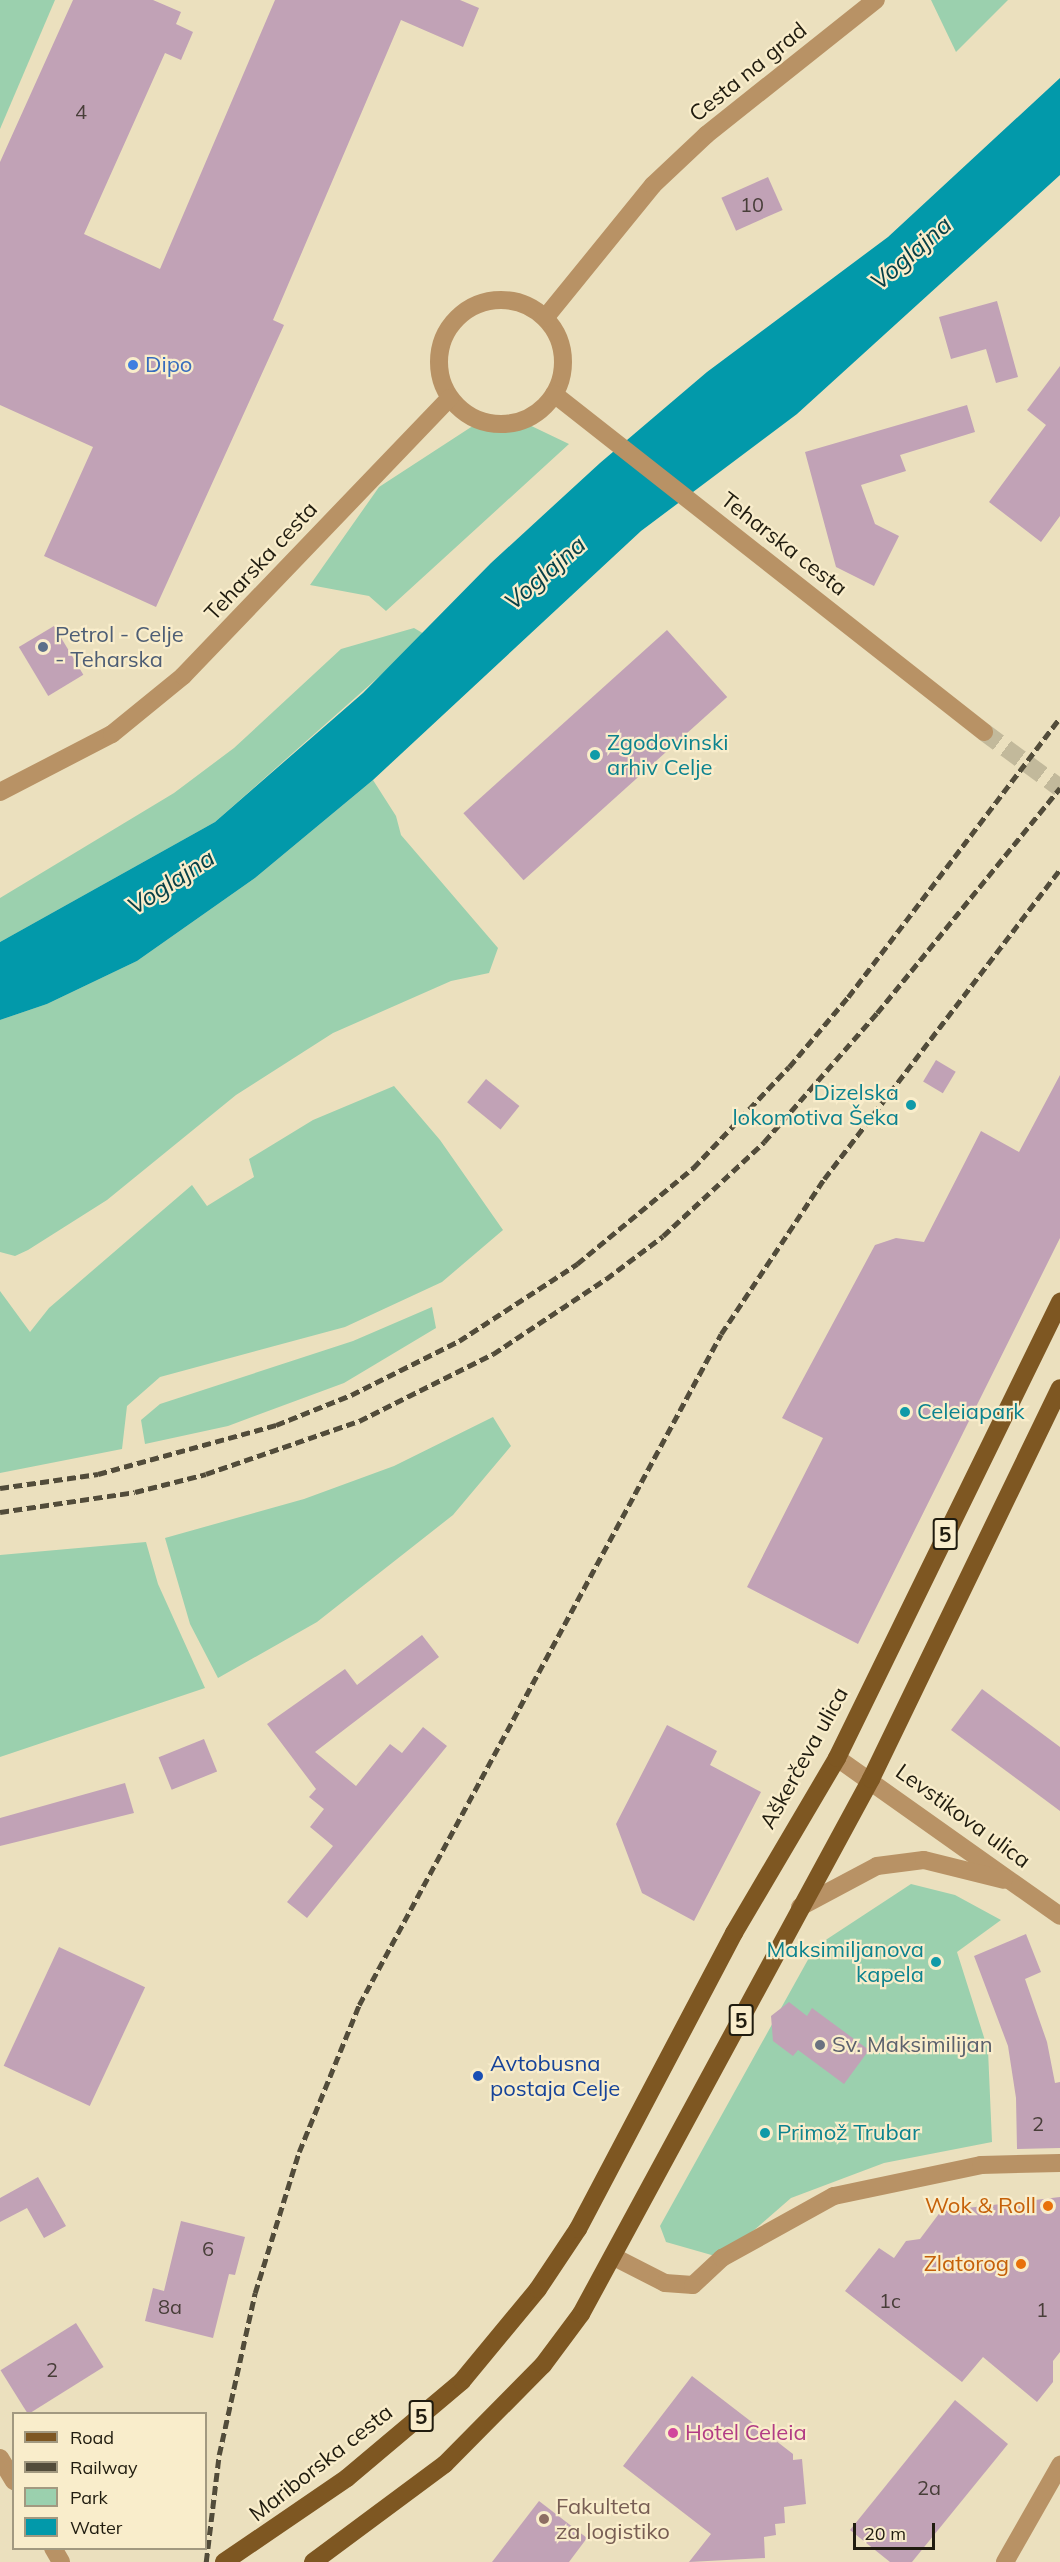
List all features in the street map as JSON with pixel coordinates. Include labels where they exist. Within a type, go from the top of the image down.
[{"type":"main road","name":"Aškerčeva ulica","points":[[578,2229],[734,1933],[837,1758],[1060,1302]]},
{"type":"main road","name":"5","points":[[313,2562],[445,2464],[500,2413],[575,2323],[616,2258],[800,1907],[871,1779],[1060,1388]]},
{"type":"main road","name":"Mariborska cesta","points":[[224,2562],[348,2478],[462,2381],[525,2307],[578,2229]]},
{"type":"street","name":"Cesta na grad","points":[[545,318],[653,185],[706,135],[876,0]]},
{"type":"street","points":[[488,300],[528,306],[545,318],[563,355],[554,394],[541,410],[503,424],[464,413],[450,398],[440,380],[438,359],[453,321],[488,300]]},
{"type":"street","name":"Teharska cesta","points":[[554,394],[984,732]]},
{"type":"street","name":"Teharska cesta","points":[[0,792],[111,734],[183,676],[450,398]]},
{"type":"street","name":"Levstikova ulica","points":[[837,1758],[871,1779],[1060,1916]]},
{"type":"street","points":[[800,1907],[877,1866],[924,1860],[1016,1884]]},
{"type":"street","points":[[616,2258],[665,2283],[693,2285],[723,2258],[834,2196],[981,2165],[1060,2163]]},
{"type":"street","points":[[1005,2562],[1060,2465]]},
{"type":"green space","points":[[0,0],[55,0],[0,129]]},
{"type":"green space","points":[[931,0],[1008,0],[956,52]]},
{"type":"green space","points":[[485,418],[521,421],[569,444],[386,611],[369,596],[310,585],[379,487]]},
{"type":"green space","points":[[414,628],[426,635],[215,822],[0,942],[0,898],[174,793],[234,748],[341,649]]},
{"type":"green space","points":[[373,780],[396,816],[401,835],[498,948],[489,973],[451,981],[333,1033],[236,1095],[107,1200],[28,1250],[15,1256],[0,1252],[0,1020],[47,1004],[137,961],[255,878]]},
{"type":"green space","points":[[394,1086],[440,1140],[503,1230],[442,1282],[345,1327],[160,1377],[127,1406],[122,1449],[0,1473],[0,1291],[30,1332],[49,1308],[192,1185],[207,1206],[254,1177],[249,1159],[313,1120]]},
{"type":"green space","points":[[432,1307],[436,1328],[344,1383],[228,1426],[145,1444],[141,1420],[160,1404],[353,1341]]},
{"type":"green space","points":[[493,1417],[511,1446],[453,1515],[317,1622],[218,1678],[190,1624],[165,1538],[304,1499],[394,1466]]},
{"type":"green space","points":[[146,1542],[158,1584],[205,1688],[0,1757],[0,1555]]},
{"type":"green space","points":[[911,1884],[955,1895],[1001,1920],[957,1952],[988,2050],[992,2142],[884,2163],[791,2198],[722,2258],[666,2242],[660,2226],[815,1947]]},
{"type":"water","name":"Voglajna","points":[[1060,78],[1060,175],[797,414],[641,531],[373,780],[255,878],[137,961],[47,1004],[0,1020],[0,942],[215,822],[363,693],[491,563],[600,463],[707,372],[888,237]]},
{"type":"building","points":[[73,0],[153,0],[181,12],[176,24],[193,32],[181,60],[165,53],[84,234],[160,269],[275,0],[460,0],[479,8],[463,47],[401,20],[273,320],[284,325],[156,607],[44,556],[93,447],[0,405],[0,162]]},
{"type":"building","points":[[768,177],[783,210],[736,231],[721,198]]},
{"type":"building","points":[[997,301],[1018,377],[996,383],[986,349],[951,359],[939,317]]},
{"type":"building","points":[[1060,366],[1060,516],[1041,542],[989,502],[1046,425],[1027,410]]},
{"type":"building","points":[[967,405],[975,432],[900,455],[906,471],[861,485],[875,524],[899,536],[874,586],[836,567],[805,452]]},
{"type":"building","points":[[54,626],[83,675],[48,696],[19,647]]},
{"type":"building","name":"Zgodovinski arhiv Celje","points":[[667,630],[727,697],[524,880],[463,813]]},
{"type":"building","points":[[936,1060],[956,1072],[943,1093],[923,1081]]},
{"type":"building","name":"Celeiapark","points":[[1060,1075],[1060,1238],[858,1644],[747,1587],[823,1438],[782,1418],[875,1245],[896,1238],[924,1242],[981,1131],[1019,1152]]},
{"type":"building","points":[[486,1079],[519,1106],[501,1129],[467,1102]]},
{"type":"building","points":[[422,1635],[439,1657],[315,1752],[356,1786],[390,1744],[402,1753],[423,1727],[447,1746],[307,1918],[287,1902],[333,1846],[310,1827],[324,1809],[309,1797],[316,1789],[267,1724],[345,1669],[357,1685]]},
{"type":"building","points":[[982,1689],[1060,1747],[1060,1811],[951,1730]]},
{"type":"building","points":[[667,1725],[717,1751],[710,1765],[761,1792],[694,1921],[642,1893],[616,1824]]},
{"type":"building","points":[[204,1739],[217,1771],[172,1790],[159,1757]]},
{"type":"building","points":[[125,1783],[134,1813],[0,1846],[0,1818]]},
{"type":"building","points":[[1026,1934],[1041,1972],[1025,1979],[1047,2042],[1055,2083],[1060,2082],[1060,2148],[1017,2149],[1016,2098],[1008,2046],[974,1956]]},
{"type":"building","points":[[59,1947],[145,1987],[90,2106],[4,2066]]},
{"type":"building","name":"Sv. Maksimilijan","points":[[789,2002],[807,2016],[812,2008],[869,2050],[844,2084],[798,2050],[793,2056],[773,2041],[771,2016]]},
{"type":"building","points":[[38,2177],[66,2226],[44,2238],[27,2208],[0,2222],[0,2198]]},
{"type":"building","points":[[1060,2197],[1060,2352],[1053,2361],[1053,2382],[1037,2402],[983,2357],[962,2382],[845,2291],[879,2248],[894,2258],[906,2241],[920,2239],[941,2211]]},
{"type":"building","points":[[181,2221],[245,2237],[235,2275],[229,2274],[213,2338],[145,2321],[153,2288],[164,2291]]},
{"type":"building","points":[[76,2323],[104,2367],[32,2412],[27,2412],[1,2370]]},
{"type":"building","points":[[692,2376],[793,2454],[793,2460],[802,2459],[806,2504],[784,2507],[785,2523],[775,2524],[776,2535],[764,2537],[765,2558],[689,2562],[711,2534],[623,2466]]},
{"type":"building","points":[[955,2400],[1008,2444],[912,2562],[890,2562],[850,2530]]},
{"type":"building","name":"Fakulteta za logistiko","points":[[539,2501],[587,2538],[569,2562],[492,2562]]},
{"type":"tunnel","points":[[984,732],[1060,788]]},
{"type":"railway","points":[[0,1488],[98,1474],[276,1425],[351,1395],[459,1341],[577,1264],[693,1168],[789,1067],[848,997],[1060,718]]},
{"type":"railway","points":[[0,1512],[135,1492],[206,1474],[359,1421],[493,1354],[606,1279],[663,1236],[764,1142],[877,1013],[1060,788]]},
{"type":"railway","points":[[206,2562],[219,2455],[255,2293],[299,2152],[359,2005],[721,1334],[824,1179],[1060,869]]},
{"type":"place","name":"Dipo","points":[[133,365]]},
{"type":"place","name":"Petrol - Celje - Teharska","points":[[43,647]]},
{"type":"place","name":"Zgodovinski arhiv Celje","points":[[595,755]]},
{"type":"place","name":"Dizelska lokomotiva Šeka","points":[[911,1105]]},
{"type":"place","name":"Celeiapark","points":[[905,1412]]},
{"type":"place","name":"Maksimiljanova kapela","points":[[936,1962]]},
{"type":"place","name":"Sv. Maksimilijan","points":[[820,2045]]},
{"type":"place","name":"Avtobusna postaja Celje","points":[[478,2076]]},
{"type":"place","name":"Primož Trubar","points":[[765,2133]]},
{"type":"place","name":"Wok & Roll","points":[[1048,2206]]},
{"type":"place","name":"Zlatorog","points":[[1021,2264]]},
{"type":"place","name":"Hotel Celeia","points":[[673,2433]]},
{"type":"place","name":"Fakulteta za logistiko","points":[[544,2519]]}]
